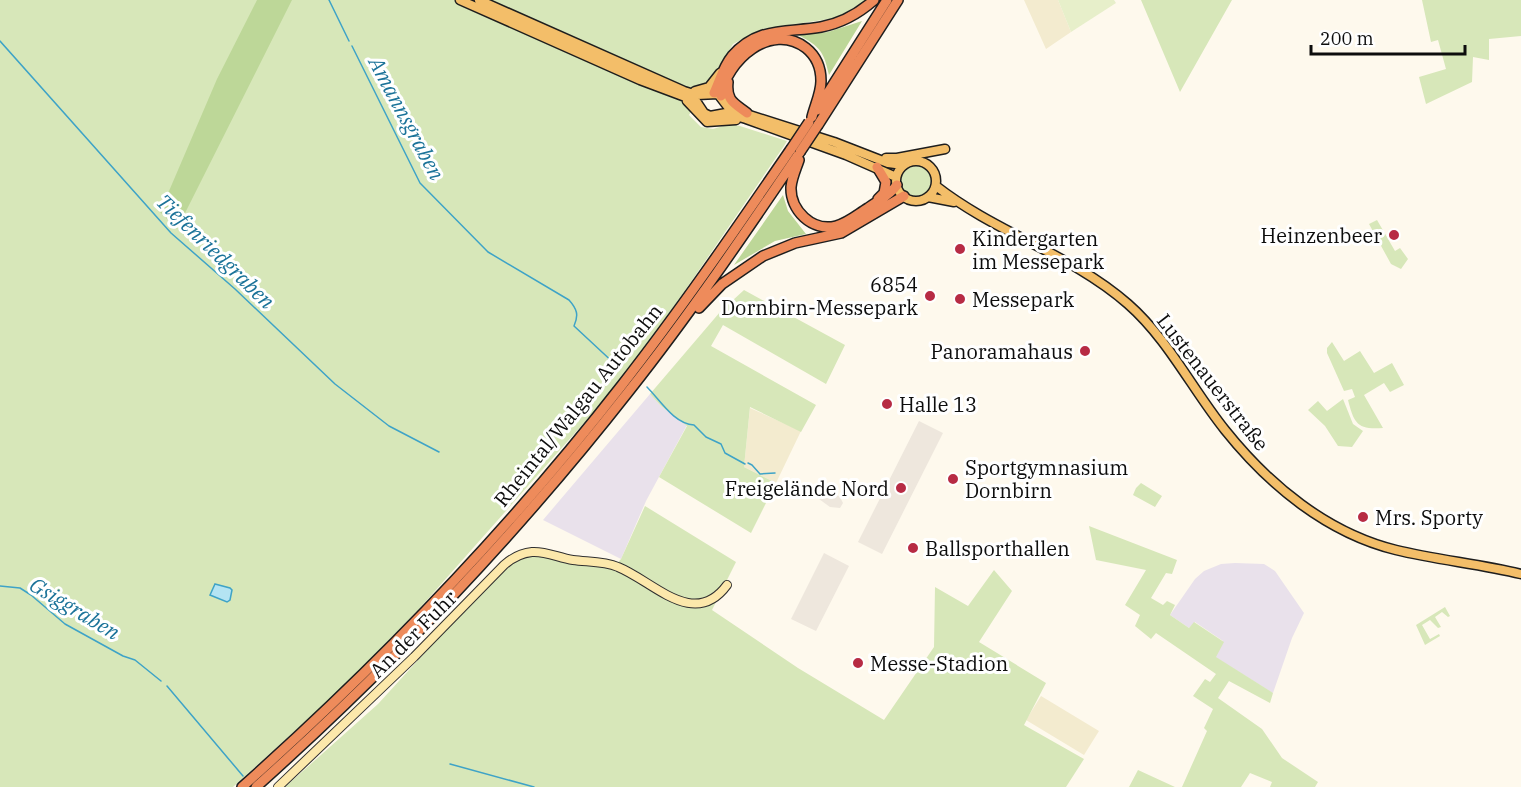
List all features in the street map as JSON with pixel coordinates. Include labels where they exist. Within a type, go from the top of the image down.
[{"type":"highway","points":[[716,97],[725,80],[726,72],[750,50],[769,37],[833,24],[861,11],[874,0]]},
{"type":"highway","name":"Rheintal/Walgau Autobahn","points":[[242,787],[289,751],[414,637],[521,513],[590,439],[683,320],[796,150],[887,0]]},
{"type":"highway","name":"Rheintal/Walgau Autobahn","points":[[813,121],[898,0]]},
{"type":"highway","points":[[769,37],[792,40],[816,59],[821,90],[813,121]]},
{"type":"highway","points":[[726,72],[728,94],[735,106],[747,113]]},
{"type":"highway","points":[[796,150],[791,192],[796,207],[813,224],[837,230],[886,196],[897,181]]},
{"type":"highway","name":"Rheintal/Walgau Autobahn","points":[[521,513],[669,324],[796,150]]},
{"type":"highway","points":[[876,202],[886,187],[886,182],[877,167]]},
{"type":"highway","points":[[683,320],[695,312],[722,284],[758,259],[795,243],[837,230],[904,196]]},
{"type":"highway","name":"Rheintal/Walgau Autobahn","points":[[256,787],[289,751]]},
{"type":"main road","name":"Lustenauerstraße","points":[[460,0],[677,91],[716,97],[729,107],[888,163],[903,165],[916,161],[927,164],[935,174],[936,186],[956,202],[1076,266],[1104,284],[1131,306],[1172,354],[1234,441],[1280,487],[1322,519],[1356,537],[1394,550],[1521,574]]},
{"type":"main road","name":"Lustenauerstraße","points":[[479,0],[677,91],[696,101],[704,113],[710,116],[721,113],[746,118],[753,123],[877,167],[897,181],[904,196],[917,201],[928,197],[956,202]]},
{"type":"main road","points":[[677,91],[704,89],[726,72]]},
{"type":"main road","points":[[677,91],[707,122],[713,123],[732,118],[753,123]]},
{"type":"main road","points":[[701,108],[702,101],[716,97],[721,113]]},
{"type":"main road","points":[[873,156],[897,158],[945,149]]},
{"type":"main road","points":[[897,181],[903,165]]},
{"type":"main road","points":[[928,197],[936,186]]},
{"type":"main road","name":"An der Fuhr","points":[[278,787],[512,559],[526,553],[539,552],[574,561],[590,561],[616,566],[685,603],[706,602],[717,597],[727,585]]},
{"type":"shaded area","points":[[1024,0],[1058,0],[1071,32],[1046,49]]},
{"type":"shaded area","points":[[650,394],[661,406],[687,425],[646,501],[621,559],[543,520]]},
{"type":"shaded area","points":[[750,408],[801,431],[776,483],[744,467]]},
{"type":"shaded area","name":"Freigelände Nord","points":[[919,421],[943,433],[882,554],[858,542]]},
{"type":"shaded area","points":[[825,488],[840,497],[843,503],[840,508],[830,507],[819,499]]},
{"type":"shaded area","points":[[824,553],[849,566],[816,631],[791,619]]},
{"type":"shaded area","points":[[1221,564],[1264,564],[1275,571],[1304,613],[1292,638],[1273,693],[1215,657],[1223,641],[1195,622],[1189,628],[1170,615],[1195,579],[1204,571]]},
{"type":"shaded area","points":[[1041,696],[1099,731],[1084,755],[1026,720]]},
{"type":"green space","points":[[0,0],[867,0],[836,18],[762,29],[733,44],[689,115],[701,127],[713,129],[730,124],[740,126],[787,141],[784,146],[684,292],[616,386],[419,609],[341,689],[233,787],[0,787]]},
{"type":"green space","points":[[257,0],[292,0],[177,229],[160,212],[217,79]]},
{"type":"green space","points":[[1058,0],[1114,0],[1116,3],[1071,32]]},
{"type":"green space","points":[[1141,0],[1232,0],[1180,92]]},
{"type":"green space","points":[[1422,0],[1521,0],[1521,36],[1489,39],[1489,60],[1473,57],[1472,82],[1426,104],[1419,77],[1446,69],[1438,40],[1431,42]]},
{"type":"green space","points":[[862,21],[829,75],[820,50],[798,35],[828,32]]},
{"type":"green space","points":[[916,166],[927,170],[931,181],[927,192],[916,196],[905,192],[901,181],[905,170]]},
{"type":"green space","points":[[783,195],[788,211],[806,234],[775,241],[734,265]]},
{"type":"green space","points":[[1377,220],[1395,251],[1400,248],[1408,259],[1401,269],[1391,264],[1369,224]]},
{"type":"green space","points":[[744,290],[845,345],[826,384],[723,325],[711,346],[816,405],[801,432],[750,407],[744,467],[776,483],[751,533],[659,477],[687,426],[661,406],[650,394],[720,312]]},
{"type":"green space","points":[[1332,342],[1344,361],[1360,351],[1374,373],[1392,363],[1404,385],[1390,392],[1384,383],[1364,395],[1383,428],[1362,426],[1352,414],[1348,400],[1355,397],[1352,389],[1344,391],[1327,353],[1327,348]]},
{"type":"green space","points":[[1343,399],[1353,424],[1363,431],[1352,447],[1338,446],[1325,426],[1308,410],[1318,401],[1327,411]]},
{"type":"green space","points":[[1141,483],[1162,496],[1155,507],[1133,495]]},
{"type":"green space","points":[[645,506],[736,562],[712,610],[798,668],[884,720],[934,647],[935,587],[968,606],[994,570],[1012,591],[979,642],[1046,683],[1024,725],[1084,759],[1066,787],[285,787],[378,704],[451,624],[510,565],[525,557],[541,556],[565,563],[613,568],[621,559]]},
{"type":"green space","points":[[1089,526],[1177,560],[1172,574],[1166,573],[1151,598],[1163,605],[1167,601],[1175,605],[1170,615],[1189,628],[1194,622],[1224,642],[1216,657],[1273,693],[1270,703],[1229,681],[1218,698],[1262,729],[1282,758],[1318,782],[1315,787],[1270,787],[1272,782],[1250,773],[1241,787],[1182,787],[1207,731],[1204,728],[1213,709],[1193,696],[1205,679],[1210,682],[1216,674],[1156,633],[1151,639],[1135,626],[1140,615],[1125,605],[1146,570],[1096,560]]},
{"type":"green space","points":[[1445,607],[1450,616],[1442,612],[1435,617],[1441,627],[1438,628],[1430,620],[1422,625],[1430,639],[1439,634],[1440,636],[1425,645],[1416,625]]},
{"type":"green space","points":[[1138,770],[1175,787],[1129,787]]},
{"type":"water","points":[[215,584],[232,590],[230,600],[227,602],[210,595]]},
{"type":"waterway","name":"Amannsgraben","points":[[329,0],[349,41]]},
{"type":"waterway","name":"Tiefenriedgraben","points":[[0,41],[171,233],[235,289],[335,384],[389,426],[439,452]]},
{"type":"waterway","name":"Amannsgraben","points":[[352,46],[420,183],[488,252],[569,300],[576,312],[574,326],[617,366]]},
{"type":"waterway","points":[[647,387],[674,416],[687,424],[694,425],[706,437],[721,444],[725,453],[745,464]]},
{"type":"waterway","points":[[748,463],[760,474],[775,473]]},
{"type":"waterway","name":"Gsiggraben","points":[[0,586],[20,588],[65,624],[123,656],[135,660],[161,681]]},
{"type":"waterway","name":"Gsiggraben","points":[[167,686],[243,776]]},
{"type":"waterway","points":[[450,764],[534,787]]},
{"type":"place","name":"Heinzenbeer","points":[[1394,235]]},
{"type":"place","name":"Kindergarten im Messepark","points":[[960,249]]},
{"type":"place","name":"6854 Dornbirn-Messepark","points":[[930,296]]},
{"type":"place","name":"Messepark","points":[[960,299]]},
{"type":"place","name":"Panoramahaus","points":[[1085,351]]},
{"type":"place","name":"Halle 13","points":[[887,404]]},
{"type":"place","name":"Sportgymnasium Dornbirn","points":[[953,479]]},
{"type":"place","name":"Freigelände Nord","points":[[901,488]]},
{"type":"place","name":"Mrs. Sporty","points":[[1363,517]]},
{"type":"place","name":"Ballsporthallen","points":[[913,548]]},
{"type":"place","name":"Messe-Stadion","points":[[858,663]]}]
